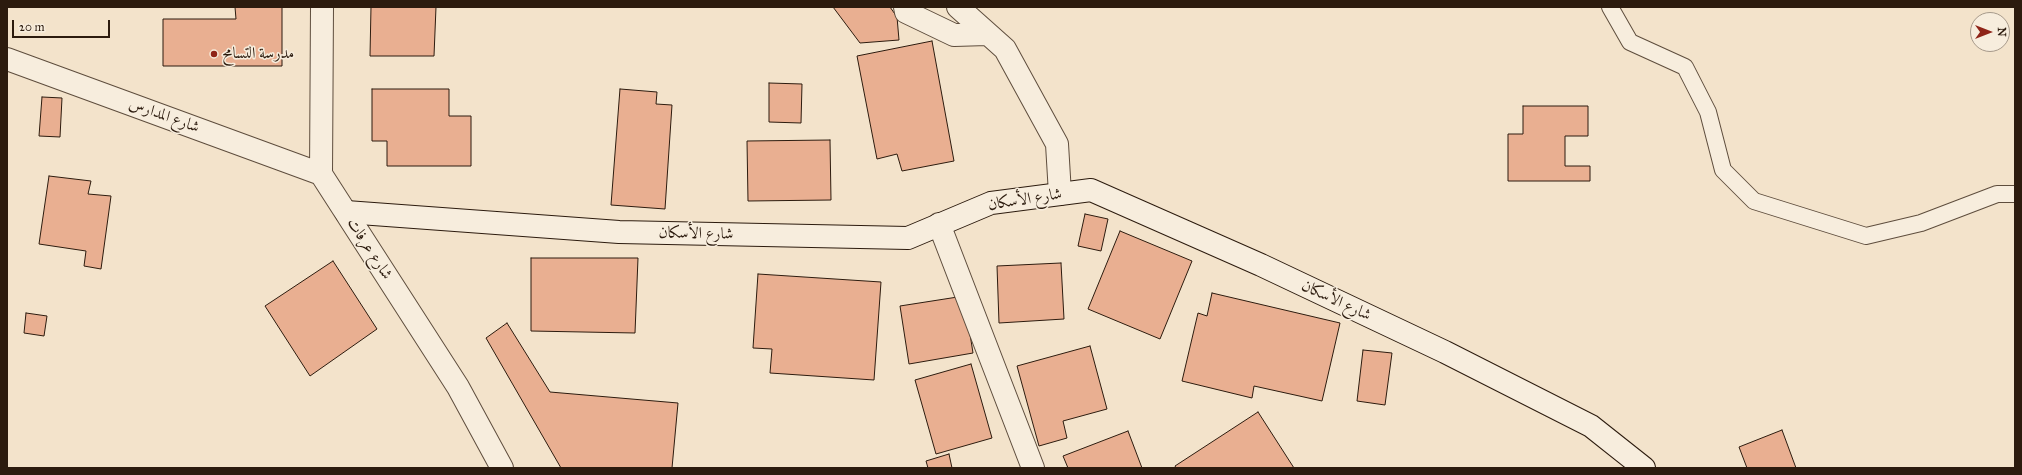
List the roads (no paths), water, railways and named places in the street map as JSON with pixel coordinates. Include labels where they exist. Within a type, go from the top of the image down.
[{"type":"street","points":[[321,174],[322,7]]},
{"type":"street","points":[[905,7],[906,12],[954,35],[987,34]]},
{"type":"street","points":[[958,7],[1005,49],[1057,144],[1060,194]]},
{"type":"street","name":"شارع المدارس","points":[[7,59],[321,174]]},
{"type":"street","name":"شارع عرفات","points":[[321,174],[458,386],[502,468]]},
{"type":"street","name":"شارع الأسكان","points":[[346,212],[618,232],[908,238],[991,203],[1091,190],[1261,264],[1445,352],[1592,426],[1644,468]]},
{"type":"street","points":[[939,224],[1033,468]]},
{"type":"lane","points":[[1610,7],[1630,42],[1685,67],[1708,112],[1723,170],[1754,201],[1866,236],[1921,223],[1997,194],[2015,194]]},
{"type":"place","name":"مدرسة التسامح","points":[[214,54]]}]
